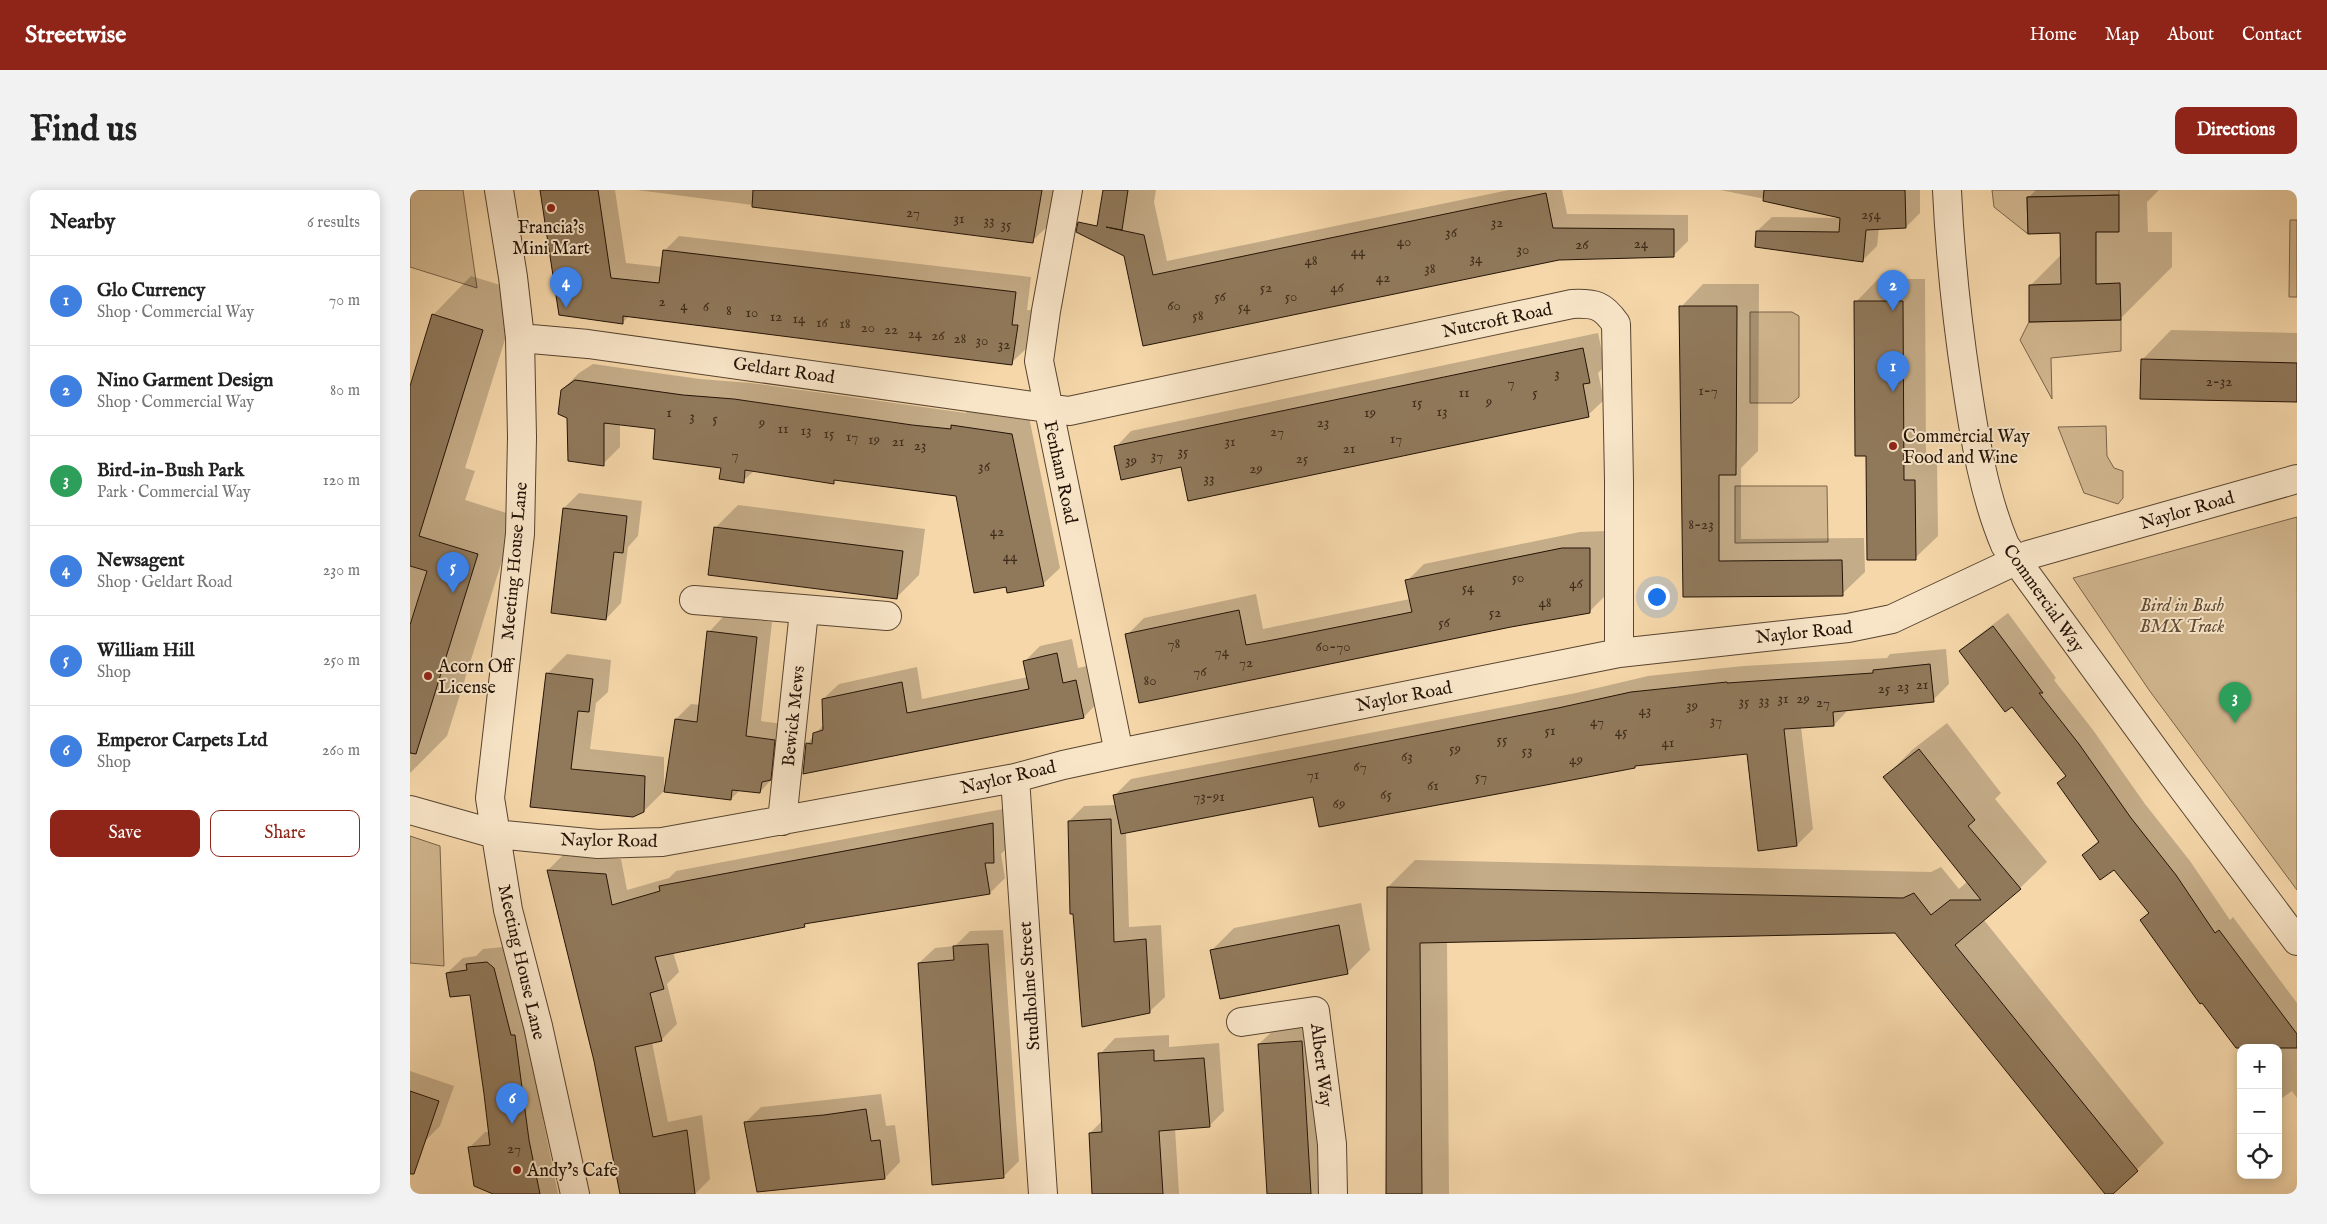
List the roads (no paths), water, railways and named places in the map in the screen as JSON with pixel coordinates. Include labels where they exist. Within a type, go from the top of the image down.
[{"type":"street","name":"Meeting House Lane","points":[[499,190],[520,338],[522,437],[520,534],[490,798],[508,910],[538,1026],[576,1194]]},
{"type":"street","name":"Fenham Road","points":[[1068,190],[1039,361],[1119,753]]},
{"type":"street","name":"Commercial Way","points":[[1947,190],[1958,320],[1974,436],[1996,520],[2005,545],[2014,560],[2297,941]]},
{"type":"street","name":"Nutcroft Road","points":[[1048,407],[1069,411],[1572,304],[1590,303],[1606,310],[1616,324],[1619,481],[1619,653]]},
{"type":"street","name":"Geldart Road","points":[[520,338],[597,345],[1048,407]]},
{"type":"street","name":"Naylor Road","points":[[410,810],[495,834],[598,844],[662,842],[1015,778],[1119,753],[1619,653],[1848,628],[1892,619],[2014,560],[2297,480]]},
{"type":"street","points":[[694,600],[887,616]]},
{"type":"street","name":"Bewick Mews","points":[[782,821],[804,610]]},
{"type":"street","name":"Studholme Street","points":[[1015,778],[1043,1194]]},
{"type":"street","name":"Albert Way","points":[[1241,1022],[1315,1011],[1332,1144],[1333,1194]]},
{"type":"place","name":"Francia’s Mini Mart","points":[[551,208]]},
{"type":"place","name":"Newsagent","points":[[566,308]]},
{"type":"place","name":"Nino Garment Design","points":[[1893,311]]},
{"type":"place","name":"Glo Currency","points":[[1893,392]]},
{"type":"place","name":"Commercial Way Food and Wine","points":[[1893,446]]},
{"type":"place","name":"William Hill","points":[[453,593]]},
{"type":"place","name":"Acorn Off License","points":[[428,676]]},
{"type":"place","name":"Bird-in-Bush Park","points":[[2235,723]]},
{"type":"place","name":"Emperor Carpets Ltd","points":[[512,1124]]},
{"type":"place","name":"Andy’s Cafe","points":[[517,1170]]},
{"type":"park label","name":"Bird in Bush BMX Track","points":[[2182,615]]}]
